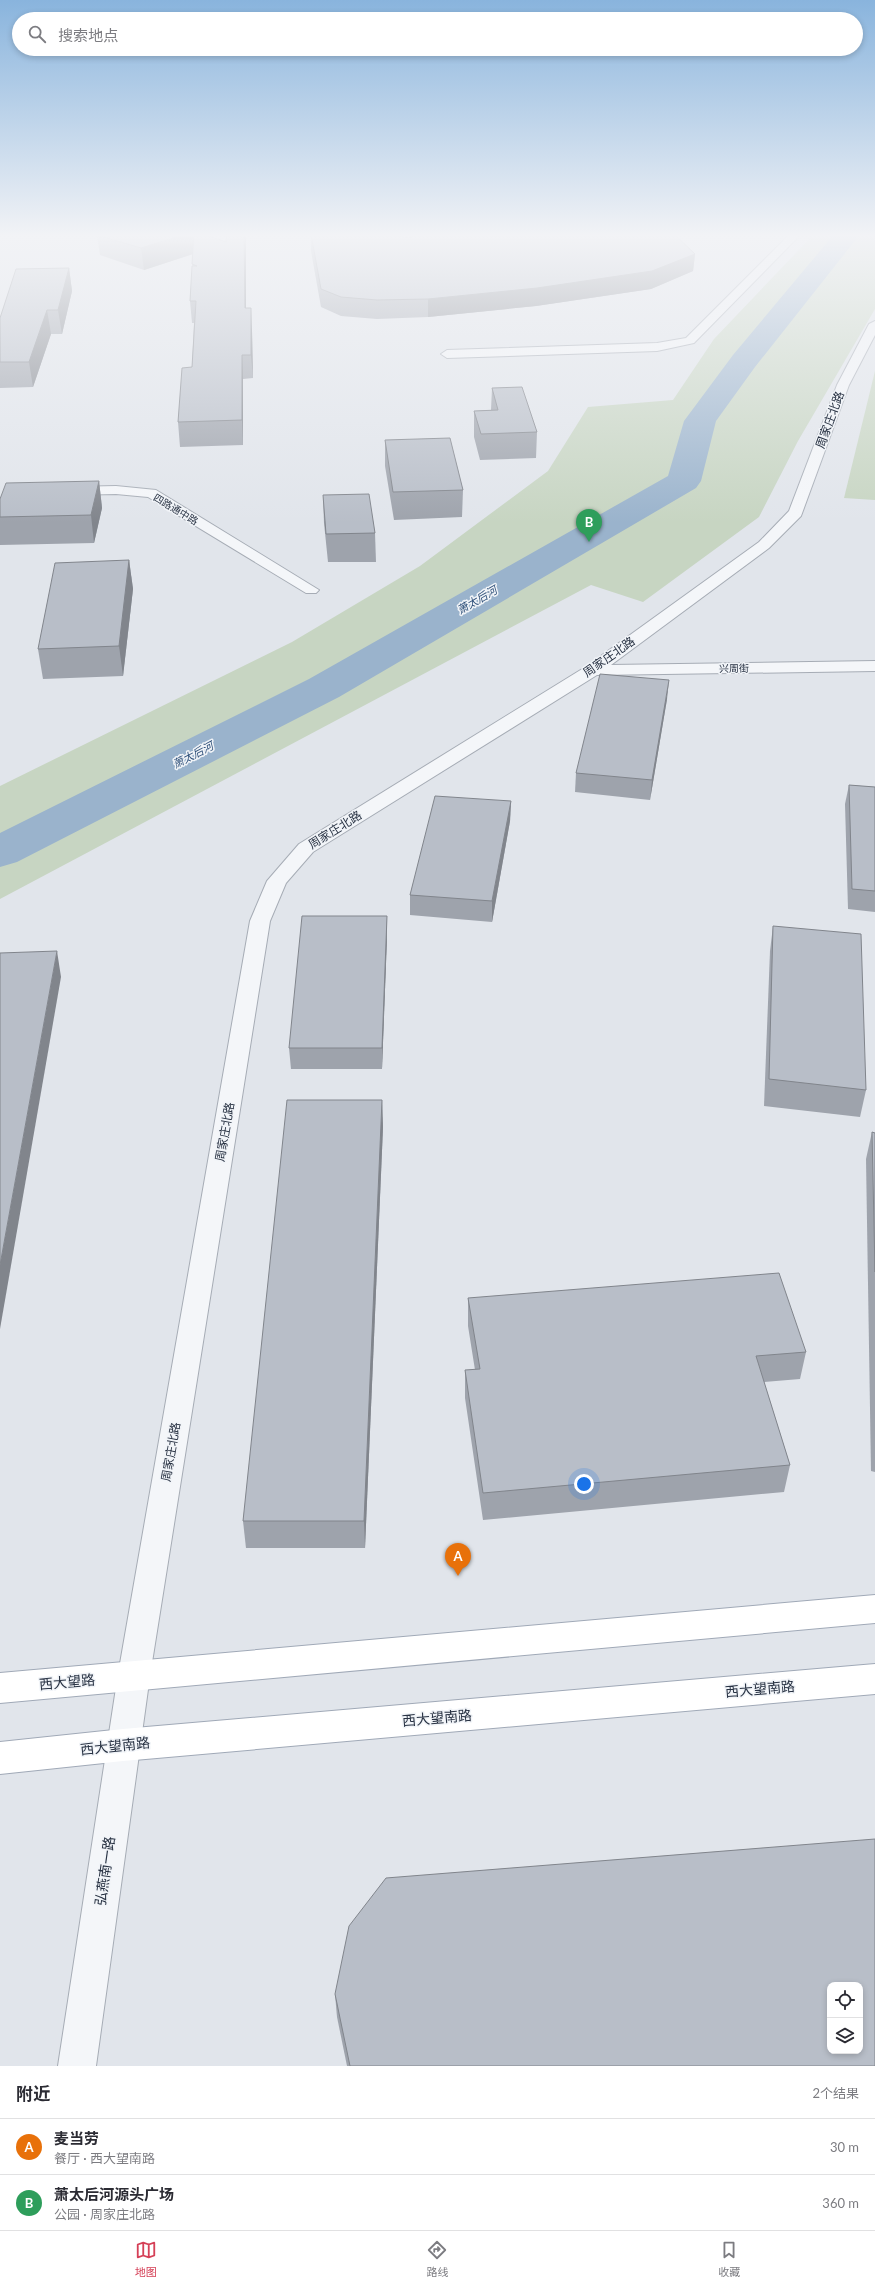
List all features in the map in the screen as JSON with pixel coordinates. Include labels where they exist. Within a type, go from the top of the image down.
[{"type":"main road","points":[[134,1675],[875,1609]]},
{"type":"main road","name":"西大望路","points":[[0,1688],[134,1675]]},
{"type":"main road","name":"西大望南路","points":[[0,1758],[123,1745],[875,1679]]},
{"type":"street","points":[[447,354],[657,347],[690,341],[702,329]]},
{"type":"street","name":"周家庄北路","points":[[134,1675],[260,921],[277,881],[306,848],[593,670],[764,545],[796,512],[843,385],[872,329]]},
{"type":"street","name":"四路通中路","points":[[56,493],[101,490],[151,493],[311,590]]},
{"type":"street","name":"兴周街","points":[[593,670],[875,666]]},
{"type":"street","name":"弘燕南一路","points":[[77,2066],[134,1675]]},
{"type":"green space","points":[[723,329],[863,329],[798,441],[759,517],[643,602],[591,585],[0,899],[0,786],[292,642],[420,566],[548,471],[588,407],[673,400],[714,339]]},
{"type":"green space","points":[[875,371],[875,500],[844,498]]},
{"type":"building","points":[[0,329],[40,329],[29,362],[0,362]]},
{"type":"building","points":[[194,329],[251,329],[251,355],[242,355],[242,420],[178,422],[182,368],[192,367]]},
{"type":"building","points":[[522,387],[537,432],[481,434],[474,411],[498,410],[492,388]]},
{"type":"building","points":[[450,438],[463,490],[393,492],[385,440]]},
{"type":"building","points":[[99,481],[91,515],[0,517],[0,499],[6,483]]},
{"type":"building","points":[[369,494],[375,533],[326,534],[323,495]]},
{"type":"building","points":[[129,560],[119,646],[38,649],[55,563]]},
{"type":"building","points":[[600,674],[669,680],[652,780],[576,773]]},
{"type":"building","points":[[849,785],[875,787],[875,891],[852,889]]},
{"type":"building","points":[[435,796],[511,801],[492,901],[410,895]]},
{"type":"building","points":[[302,916],[387,916],[382,1048],[289,1048]]},
{"type":"building","points":[[773,926],[861,934],[866,1090],[769,1079]]},
{"type":"building","points":[[57,951],[0,1265],[0,953]]},
{"type":"building","points":[[287,1100],[382,1100],[364,1521],[243,1521]]},
{"type":"building","points":[[872,1132],[875,1133],[875,1272]]},
{"type":"building","points":[[779,1273],[806,1352],[756,1356],[790,1465],[483,1493],[465,1370],[480,1369],[468,1298]]},
{"type":"building","points":[[875,1839],[875,2066],[350,2066],[335,1994],[349,1926],[386,1878]]},
{"type":"waterway","name":"萧太后河","points":[[0,852],[324,688],[684,481],[700,421],[744,361],[770,329]]},
{"type":"place","name":"萧太后河源头广场","points":[[589,542]]},
{"type":"place","name":"麦当劳","points":[[458,1576]]}]
